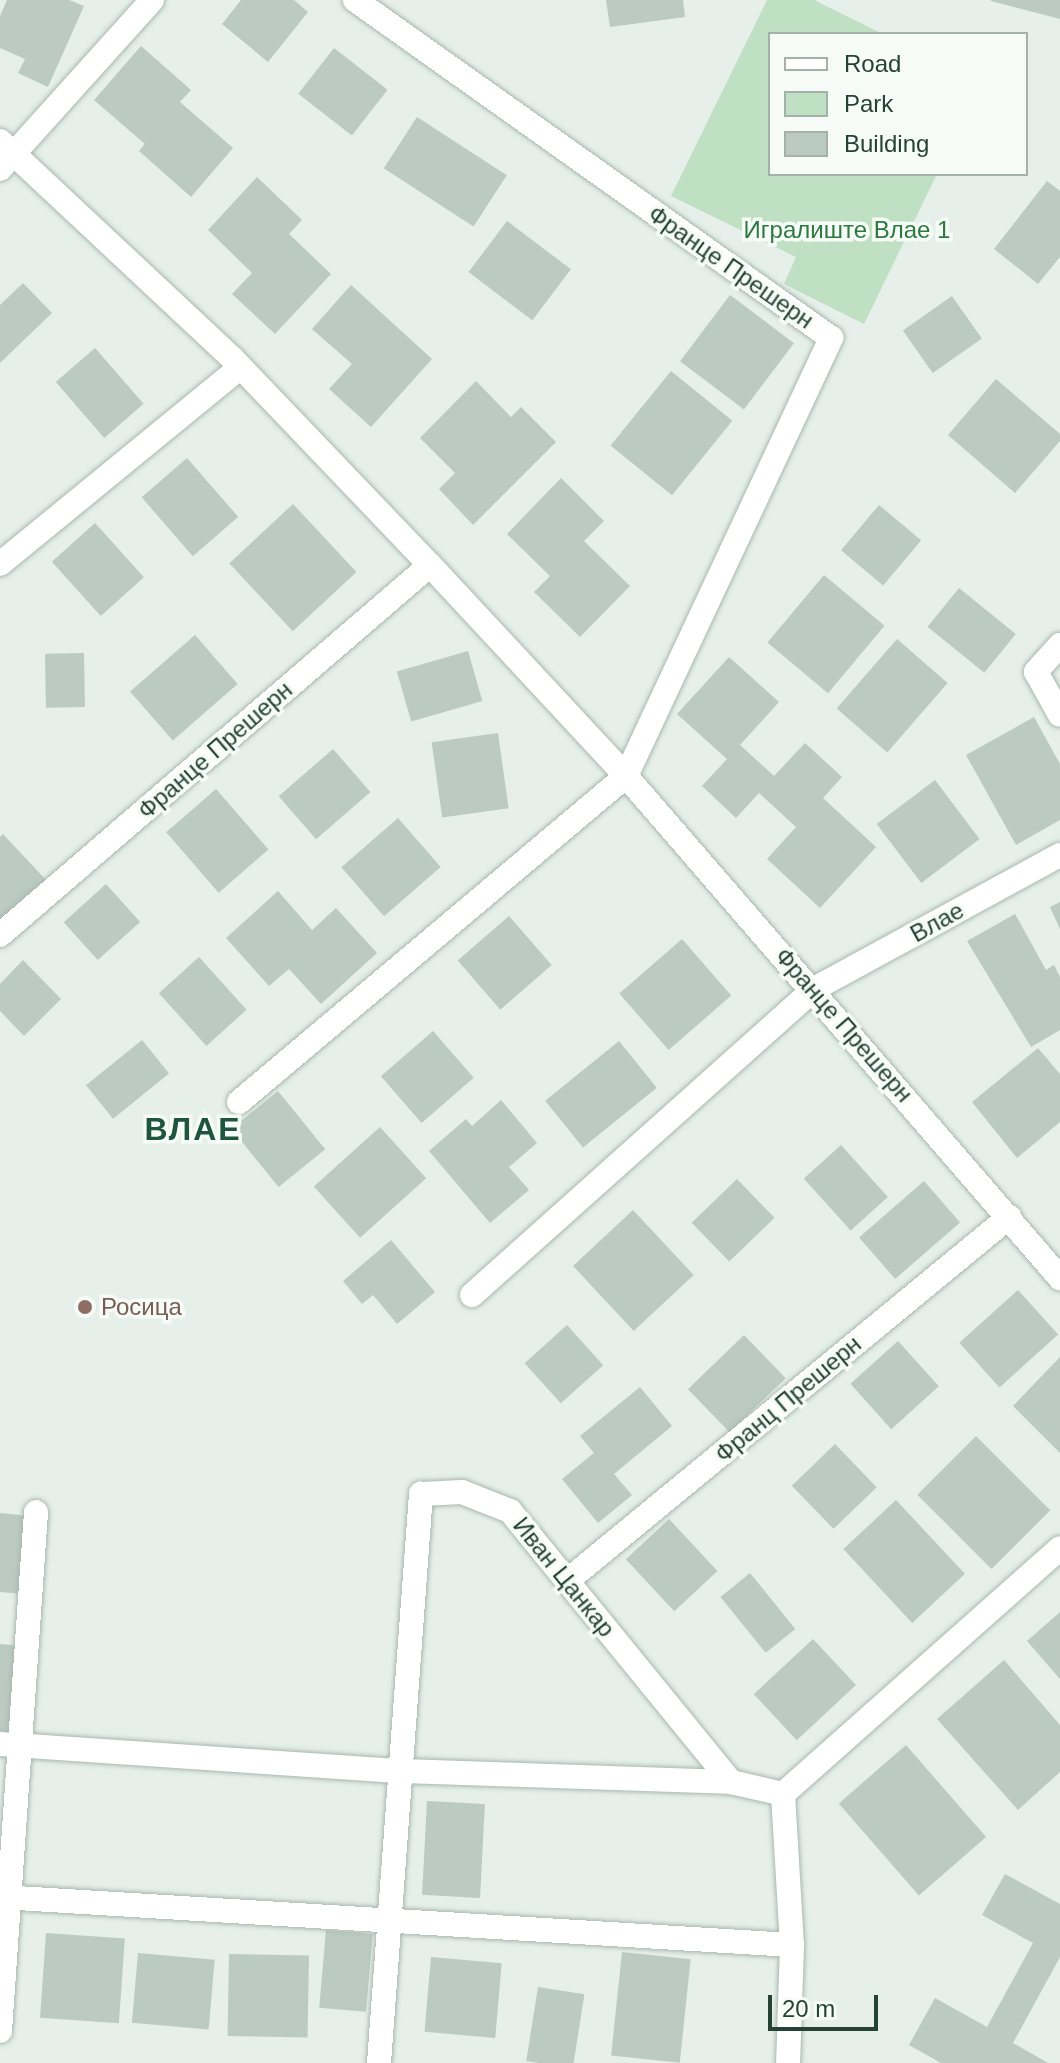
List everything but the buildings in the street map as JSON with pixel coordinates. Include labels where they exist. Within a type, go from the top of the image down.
[{"type":"street","points":[[5,155],[152,0]]},
{"type":"street","name":"Францe Прешерн","points":[[239,1102],[626,776],[831,338],[355,0]]},
{"type":"street","name":"Францe Прешерн","points":[[5,155],[241,367],[430,565],[626,776],[814,989],[1060,1278]]},
{"type":"street","points":[[0,564],[241,367]]},
{"type":"street","name":"Францe Прешерн","points":[[0,935],[430,565]]},
{"type":"street","points":[[1060,645],[1036,672],[1060,715]]},
{"type":"street","name":"Влае","points":[[814,989],[1060,855]]},
{"type":"street","points":[[472,1295],[814,989]]},
{"type":"street","name":"Франц Прешерн","points":[[567,1581],[1009,1217]]},
{"type":"street","name":"Иван Цанкар","points":[[379,2063],[386,1919],[421,1494],[462,1492],[484,1496],[510,1511],[731,1782]]},
{"type":"street","points":[[0,2031],[10,1745],[36,1512]]},
{"type":"street","points":[[783,1794],[1060,1548]]},
{"type":"street","points":[[10,1745],[400,1771],[731,1782],[783,1794]]},
{"type":"street","points":[[783,1794],[792,1945],[788,2063]]},
{"type":"street","points":[[5,1897],[792,1945]]},
{"type":"green space","name":"Игралиште Влае 1","points":[[767,0],[814,0],[879,32],[768,32],[768,176],[936,176],[864,324],[784,284],[796,257],[671,196]]},
{"type":"place","name":"Росица","points":[[85,1307]]},
{"type":"district","name":"ВЛАЕ","points":[[193,1129]]}]
